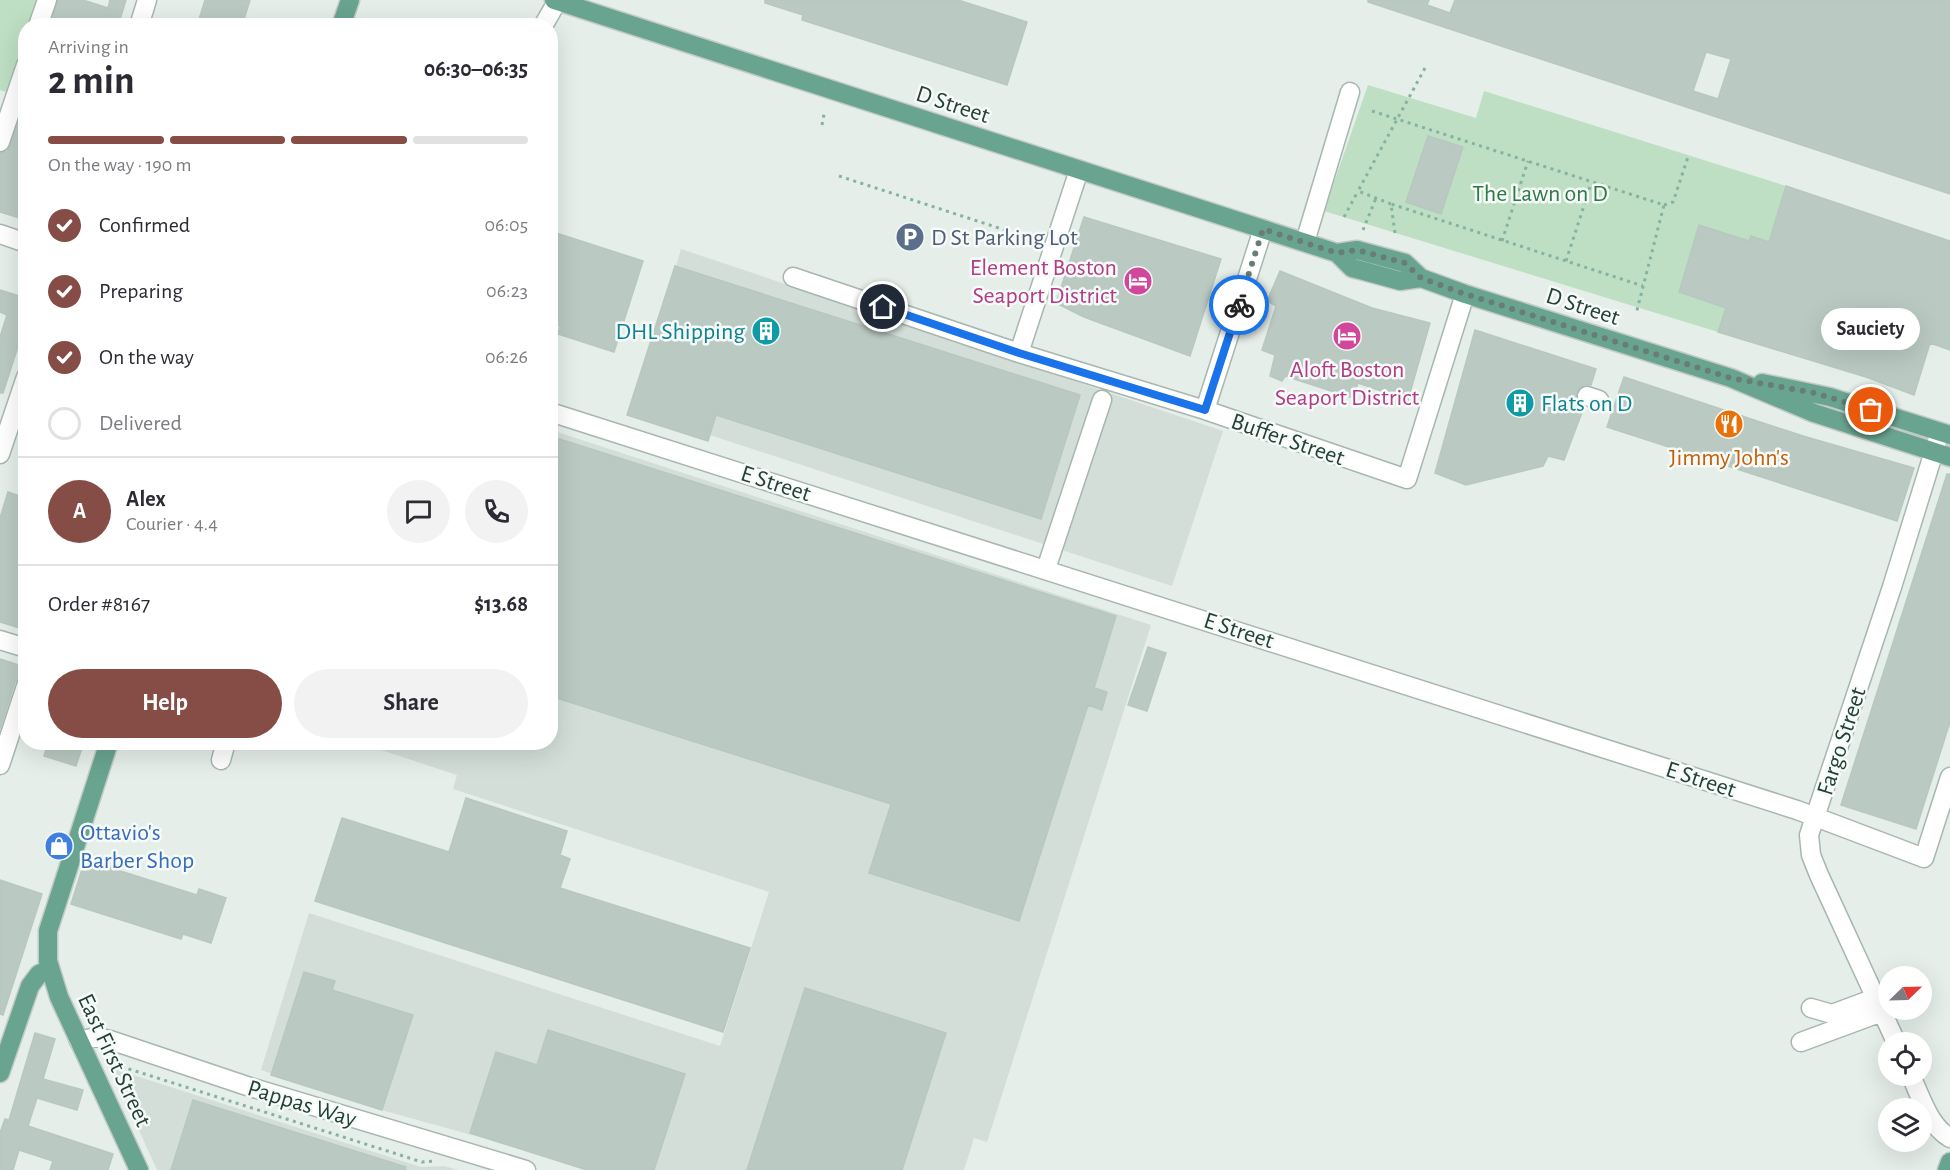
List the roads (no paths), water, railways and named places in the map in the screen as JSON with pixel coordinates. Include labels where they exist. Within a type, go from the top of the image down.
[{"type":"main road","points":[[344,18],[350,0]]},
{"type":"main road","name":"D Street","points":[[556,0],[1305,242],[1337,253],[1352,268],[1400,281],[1421,278],[1731,378],[1814,413],[1942,455]]},
{"type":"main road","name":"D Street","points":[[1731,378],[1815,393],[1945,434]]},
{"type":"main road","name":"East First Street","points":[[106,750],[51,919],[47,940],[50,969],[59,997],[139,1170]]},
{"type":"main road","points":[[0,1073],[30,986],[39,974],[50,969]]},
{"type":"main road","points":[[1947,1170],[1950,1162]]},
{"type":"street","points":[[41,18],[47,0]]},
{"type":"street","points":[[141,18],[147,0]]},
{"type":"street","points":[[547,18],[556,0]]},
{"type":"street","points":[[0,142],[18,89]]},
{"type":"street","points":[[1305,242],[1350,92]]},
{"type":"street","points":[[1019,353],[1079,170]]},
{"type":"street","points":[[1205,410],[1263,229]]},
{"type":"street","points":[[0,234],[18,240]]},
{"type":"street","name":"Buffer Street","points":[[793,277],[1019,353],[1205,410],[1407,479],[1465,294]]},
{"type":"street","points":[[1046,569],[1102,400]]},
{"type":"street","points":[[0,454],[18,401]]},
{"type":"street","name":"E Street","points":[[558,415],[1816,816],[1924,858],[1950,777]]},
{"type":"street","name":"Fargo Street","points":[[1878,1005],[1811,855],[1809,835],[1942,455],[1945,434]]},
{"type":"street","points":[[0,640],[18,646]]},
{"type":"street","points":[[0,765],[18,710]]},
{"type":"street","points":[[1811,1008],[1834,1014],[1878,1005]]},
{"type":"street","points":[[1801,1042],[1878,1005]]},
{"type":"street","name":"Pappas Way","points":[[82,1048],[96,1037],[110,1040],[247,1086],[526,1170]]},
{"type":"street","points":[[1916,1086],[1938,1129],[1950,1138]]},
{"type":"place","name":"D St Parking Lot","points":[[910,237]]},
{"type":"place","name":"Element Boston Seaport District","points":[[1138,281]]},
{"type":"place","name":"DHL Shipping","points":[[766,331]]},
{"type":"place","name":"Aloft Boston Seaport District","points":[[1347,336]]},
{"type":"place","name":"Flats on D","points":[[1520,403]]},
{"type":"place","name":"Sauciety","points":[[1871,410]]},
{"type":"place","name":"Jimmy John's","points":[[1729,424]]},
{"type":"place","name":"Ottavio's Barber Shop","points":[[59,846]]},
{"type":"park label","name":"The Lawn on D","points":[[1540,193]]}]
